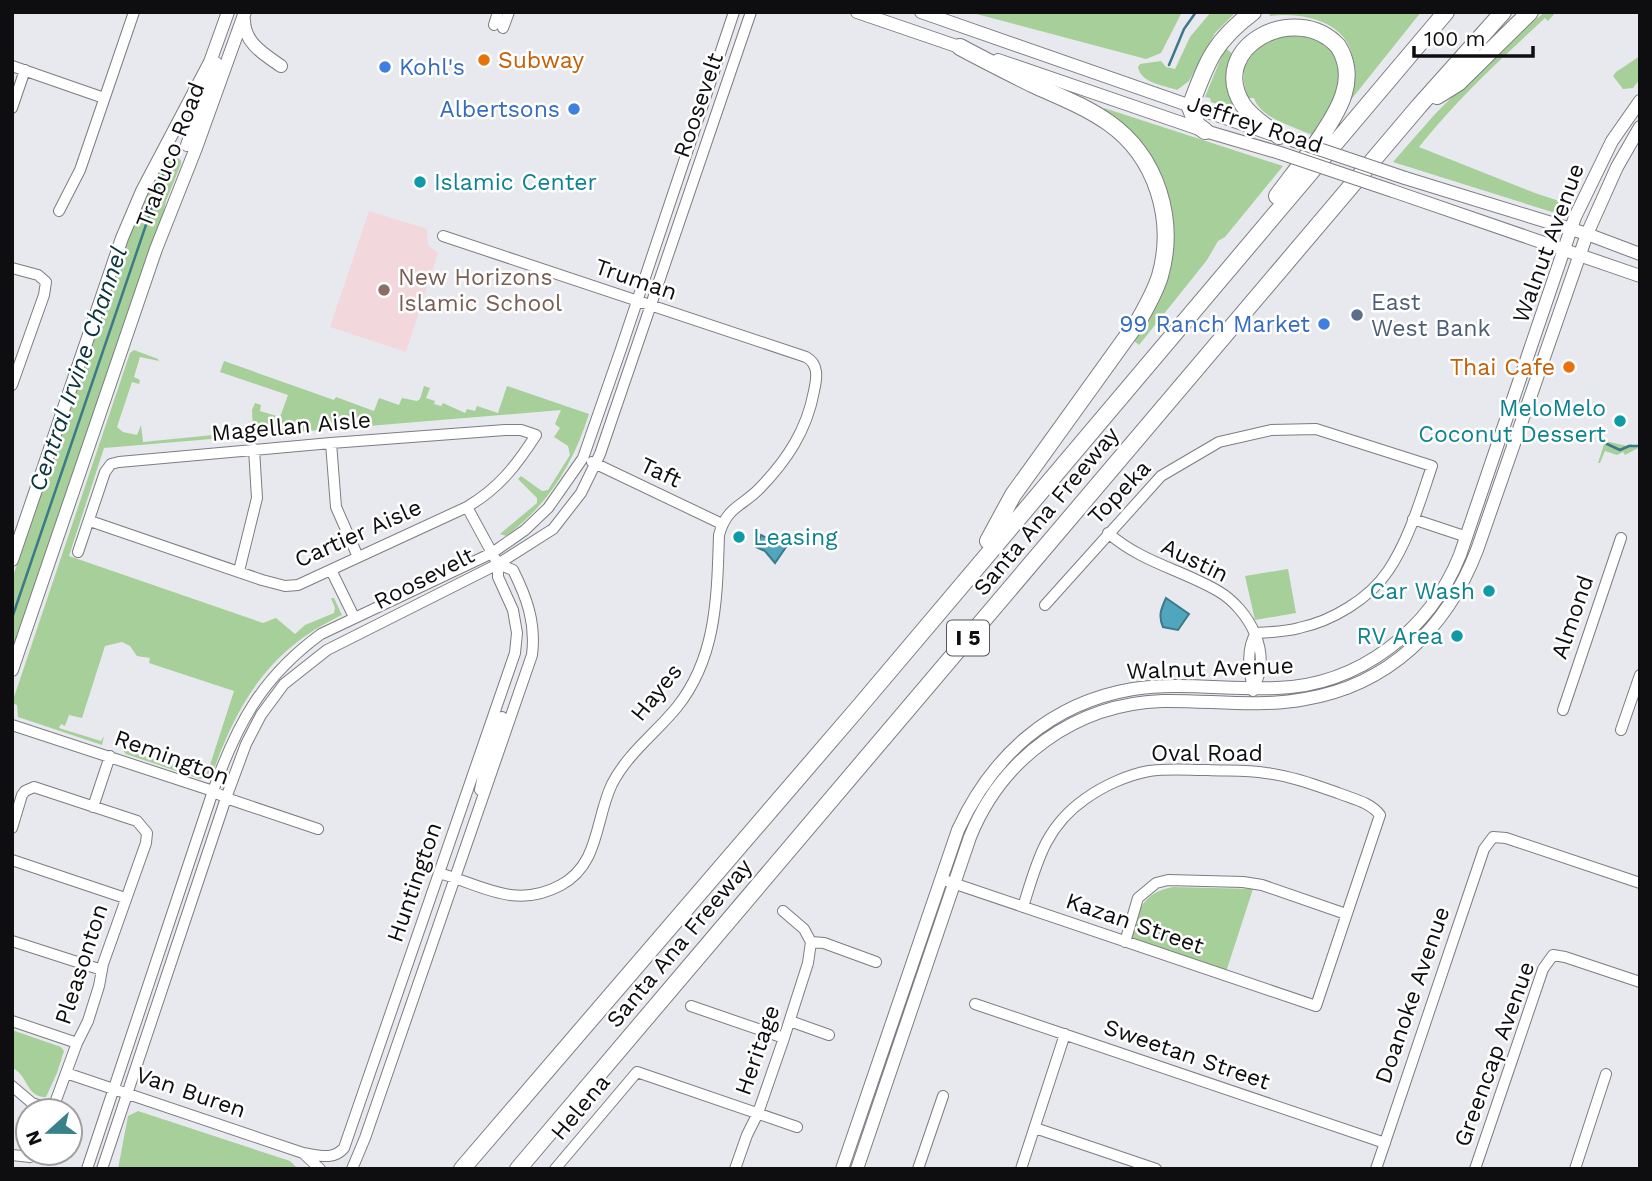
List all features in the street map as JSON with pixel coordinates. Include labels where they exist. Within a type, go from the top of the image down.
[{"type":"highway","points":[[1205,131],[1197,125],[1191,107],[1208,60],[1219,42],[1253,12]]},
{"type":"highway","name":"Santa Ana Freeway","points":[[463,1169],[1446,12]]},
{"type":"highway","name":"Santa Ana Freeway","points":[[517,1169],[1419,106],[1503,12]]},
{"type":"highway","points":[[1419,106],[1458,83],[1530,12]]},
{"type":"highway","points":[[1222,275],[1332,118],[1344,93],[1347,76],[1341,52],[1329,35],[1302,22],[1279,22],[1257,32],[1241,52],[1236,71],[1237,91],[1243,105],[1286,138]]},
{"type":"highway","points":[[960,47],[1079,105],[1118,130],[1154,178],[1163,205],[1166,231],[1160,276],[1139,320],[1013,495],[971,573]]},
{"type":"main road","name":"Trabuco Road","points":[[12,560],[122,238],[216,47],[228,12]]},
{"type":"main road","name":"Jeffrey Road","points":[[857,12],[1640,276]]},
{"type":"main road","name":"Jeffrey Road","points":[[921,12],[1191,107],[1405,178],[1587,234],[1640,254]]},
{"type":"main road","name":"Trabuco Road","points":[[12,670],[191,147],[244,14]]},
{"type":"main road","points":[[244,14],[247,36],[259,50],[281,66]]},
{"type":"main road","points":[[169,138],[191,147],[216,63],[216,47]]},
{"type":"main road","name":"Walnut Avenue","points":[[842,1169],[968,808],[984,781],[1005,756],[1031,733],[1058,715],[1115,693],[1163,687],[1287,688],[1328,680],[1363,665],[1386,651],[1411,630],[1435,603],[1454,571],[1467,537],[1571,229],[1603,157],[1640,101]]},
{"type":"main road","name":"Walnut Avenue","points":[[857,1169],[976,822],[994,792],[1036,747],[1067,726],[1117,707],[1160,701],[1280,702],[1336,692],[1389,666],[1416,645],[1452,603],[1477,550],[1587,234],[1612,175],[1640,127]]},
{"type":"main road","points":[[1115,693],[1117,707]]},
{"type":"street","points":[[59,211],[76,180],[134,12]]},
{"type":"street","points":[[498,12],[498,27],[509,12]]},
{"type":"street","name":"Roosevelt","points":[[87,1169],[213,791],[224,761],[251,706],[300,649],[321,634],[492,553],[525,530],[548,508],[583,458],[734,12]]},
{"type":"street","name":"Roosevelt","points":[[102,1169],[226,798],[246,744],[261,715],[284,684],[327,650],[498,564],[552,529],[581,493],[596,464],[751,12]]},
{"type":"street","points":[[12,66],[104,98]]},
{"type":"street","points":[[12,108],[25,70]]},
{"type":"street","points":[[688,148],[704,154]]},
{"type":"street","name":"Truman","points":[[443,236],[806,357],[814,364],[816,378],[812,405],[797,442],[787,458],[758,490],[735,506],[722,524]]},
{"type":"street","points":[[12,268],[38,275],[46,282],[44,295],[15,368],[12,385]]},
{"type":"street","name":"Topeka","points":[[1045,605],[1161,476],[1219,442],[1271,430],[1316,429],[1433,466],[1413,519],[1388,572],[1355,603],[1317,623],[1297,629],[1256,633]]},
{"type":"street","name":"Magellan Aisle","points":[[90,521],[105,472],[111,464],[254,449],[513,430],[536,435]]},
{"type":"street","name":"Cartier Aisle","points":[[90,521],[285,586],[298,585],[467,508],[483,498],[513,470],[536,435]]},
{"type":"street","points":[[331,443],[336,507],[358,557]]},
{"type":"street","points":[[239,571],[257,498],[254,449]]},
{"type":"street","name":"Taft","points":[[583,458],[722,524]]},
{"type":"street","name":"Huntington","points":[[352,1169],[484,796],[517,641],[515,615],[498,576],[498,564],[467,508]]},
{"type":"street","points":[[1413,519],[1467,537]]},
{"type":"street","points":[[78,552],[90,521]]},
{"type":"street","name":"Hayes","points":[[439,873],[502,895],[524,897],[560,886],[582,867],[592,849],[607,797],[621,769],[642,742],[677,707],[698,676],[708,649],[713,624],[722,524]]},
{"type":"street","name":"Austin","points":[[1108,533],[1133,552],[1220,592],[1238,609],[1256,633]]},
{"type":"street","name":"Almond","points":[[1563,710],[1621,538]]},
{"type":"street","name":"Huntington","points":[[303,1153],[331,1157],[344,1148],[439,873],[502,717],[532,654],[533,628],[528,601],[513,570],[498,564]]},
{"type":"street","points":[[331,570],[354,617]]},
{"type":"street","points":[[1252,702],[1250,654],[1251,641],[1256,633]]},
{"type":"street","points":[[1621,730],[1640,675]]},
{"type":"street","name":"Remington","points":[[12,725],[213,791],[318,830]]},
{"type":"street","points":[[12,828],[22,795],[28,788],[39,788],[93,807],[110,756]]},
{"type":"street","name":"Oval Road","points":[[1023,907],[1043,846],[1068,813],[1112,783],[1148,771],[1185,769],[1266,773],[1298,780],[1374,807],[1380,815],[1376,832],[1346,914]]},
{"type":"street","name":"Pleasonton","points":[[57,1097],[76,1043],[88,1021],[125,898],[147,840],[146,829],[137,821],[93,807]]},
{"type":"street","name":"Doanoke Avenue","points":[[1376,1169],[1484,849],[1493,837],[1506,838],[1640,883]]},
{"type":"street","points":[[12,860],[125,898]]},
{"type":"street","name":"Kazan Street","points":[[941,879],[1315,1006],[1346,914]]},
{"type":"street","points":[[1125,942],[1139,898],[1156,883],[1168,880],[1262,885],[1346,914]]},
{"type":"street","points":[[783,911],[804,929],[811,942],[824,943],[876,962]]},
{"type":"street","points":[[12,941],[102,970]]},
{"type":"street","name":"Heritage","points":[[735,1169],[784,1038],[808,963],[811,942]]},
{"type":"street","name":"Greencap Avenue","points":[[1475,1169],[1543,969],[1553,955],[1640,982]]},
{"type":"street","name":"Sweetan Street","points":[[975,1004],[1385,1143]]},
{"type":"street","points":[[691,1006],[784,1038]]},
{"type":"street","points":[[12,1021],[76,1043]]},
{"type":"street","points":[[789,1021],[829,1035]]},
{"type":"street","points":[[1021,1169],[1065,1034]]},
{"type":"street","name":"Helena","points":[[555,1169],[637,1072],[758,1113]]},
{"type":"street","name":"Van Buren","points":[[66,1073],[303,1153]]},
{"type":"street","points":[[1574,1169],[1606,1074]]},
{"type":"street","points":[[918,1169],[943,1096]]},
{"type":"street","points":[[758,1113],[797,1127]]},
{"type":"street","points":[[1035,1128],[1156,1169]]},
{"type":"street","points":[[303,1153],[320,1169]]},
{"type":"shaded area","name":"New Horizons Islamic School","points":[[369,211],[427,229],[428,245],[438,253],[406,352],[330,327]]},
{"type":"green space","points":[[969,12],[1182,12],[1161,53],[1146,59]]},
{"type":"green space","points":[[1211,12],[1236,12],[1215,33],[1189,81],[1177,90],[1143,77],[1138,67],[1140,64],[1161,61],[1166,67],[1175,69],[1190,37]]},
{"type":"green space","points":[[1269,12],[1421,12],[1350,101],[1353,66],[1351,51],[1345,39],[1325,23],[1311,18],[1270,16]]},
{"type":"green space","points":[[1545,12],[1556,12],[1548,21],[1545,18],[1479,80],[1419,147],[1568,204],[1564,208],[1552,212],[1393,162],[1435,114],[1524,25]]},
{"type":"green space","points":[[1297,29],[1330,49],[1338,70],[1338,82],[1331,105],[1312,135],[1278,121],[1263,111],[1254,98],[1248,98],[1244,83],[1244,67],[1253,46],[1267,37]]},
{"type":"green space","points":[[1225,48],[1233,54],[1230,63],[1237,107],[1232,109],[1211,102],[1210,98],[1205,97]]},
{"type":"green space","points":[[1640,56],[1640,79],[1633,88],[1623,89],[1613,76]]},
{"type":"green space","points":[[1104,108],[1283,166],[1225,237],[1218,241],[1207,260],[1139,345],[1132,339],[1153,308],[1167,201],[1104,112]]},
{"type":"green space","points":[[168,153],[181,160],[181,164],[166,201],[161,225],[12,658],[12,579],[121,259],[139,212]]},
{"type":"green space","points":[[134,350],[159,361],[140,357],[134,377],[140,380],[139,384],[132,382],[117,427],[123,432],[137,435],[141,425],[143,442],[253,431],[252,410],[255,403],[261,405],[260,411],[280,417],[288,395],[220,372],[224,361],[334,400],[336,397],[374,411],[379,398],[399,405],[402,398],[417,401],[424,386],[430,388],[426,398],[435,401],[434,404],[441,406],[443,403],[465,413],[467,409],[475,411],[477,406],[498,413],[507,386],[589,414],[575,450],[558,482],[535,510],[506,536],[500,534],[537,503],[537,498],[518,479],[521,476],[542,491],[548,490],[570,455],[568,446],[554,437],[560,428],[555,424],[561,410],[104,448],[69,556],[263,623],[276,618],[295,634],[305,625],[334,613],[331,598],[334,598],[342,615],[295,643],[260,679],[234,722],[213,772],[200,779],[126,754],[121,748],[126,744],[130,745],[129,751],[199,774],[209,768],[234,691],[149,663],[150,658],[137,656],[130,646],[122,642],[105,646],[82,718],[69,715],[65,726],[61,724],[59,728],[101,741],[104,736],[102,745],[18,717],[17,705],[12,703],[130,353]]},
{"type":"green space","points":[[1605,441],[1627,446],[1631,444],[1638,448],[1625,455],[1623,452],[1617,455],[1605,451],[1598,463]]},
{"type":"green space","points":[[1288,569],[1296,613],[1255,620],[1245,576]]},
{"type":"green space","points":[[1173,887],[1253,889],[1226,972],[1131,938],[1143,904],[1154,894]]},
{"type":"green space","points":[[12,1030],[61,1047],[64,1051],[46,1097],[34,1094],[21,1075],[12,1068]]},
{"type":"green space","points":[[138,1111],[290,1161],[298,1169],[118,1169],[128,1116]]},
{"type":"water","points":[[761,535],[771,540],[785,540],[786,547],[775,563],[765,551],[756,547]]},
{"type":"water","points":[[1166,598],[1189,614],[1178,630],[1163,627],[1161,623],[1161,612]]},
{"type":"waterway","points":[[1169,65],[1184,29],[1196,12]]},
{"type":"waterway","name":"Central Irvine Channel","points":[[12,618],[164,172]]},
{"type":"waterway","points":[[1607,444],[1620,450],[1629,446],[1640,446]]},
{"type":"place","name":"Subway","points":[[484,60]]},
{"type":"place","name":"Kohl's","points":[[385,67]]},
{"type":"place","name":"Albertsons","points":[[574,109]]},
{"type":"place","name":"Islamic Center","points":[[420,182]]},
{"type":"place","name":"New Horizons Islamic School","points":[[384,290]]},
{"type":"place","name":"East West Bank","points":[[1357,315]]},
{"type":"place","name":"99 Ranch Market","points":[[1324,324]]},
{"type":"place","name":"Thai Cafe","points":[[1569,367]]},
{"type":"place","name":"MeloMelo Coconut Dessert","points":[[1620,421]]},
{"type":"place","name":"Leasing","points":[[739,537]]},
{"type":"place","name":"Car Wash","points":[[1489,591]]},
{"type":"place","name":"RV Area","points":[[1457,636]]}]
